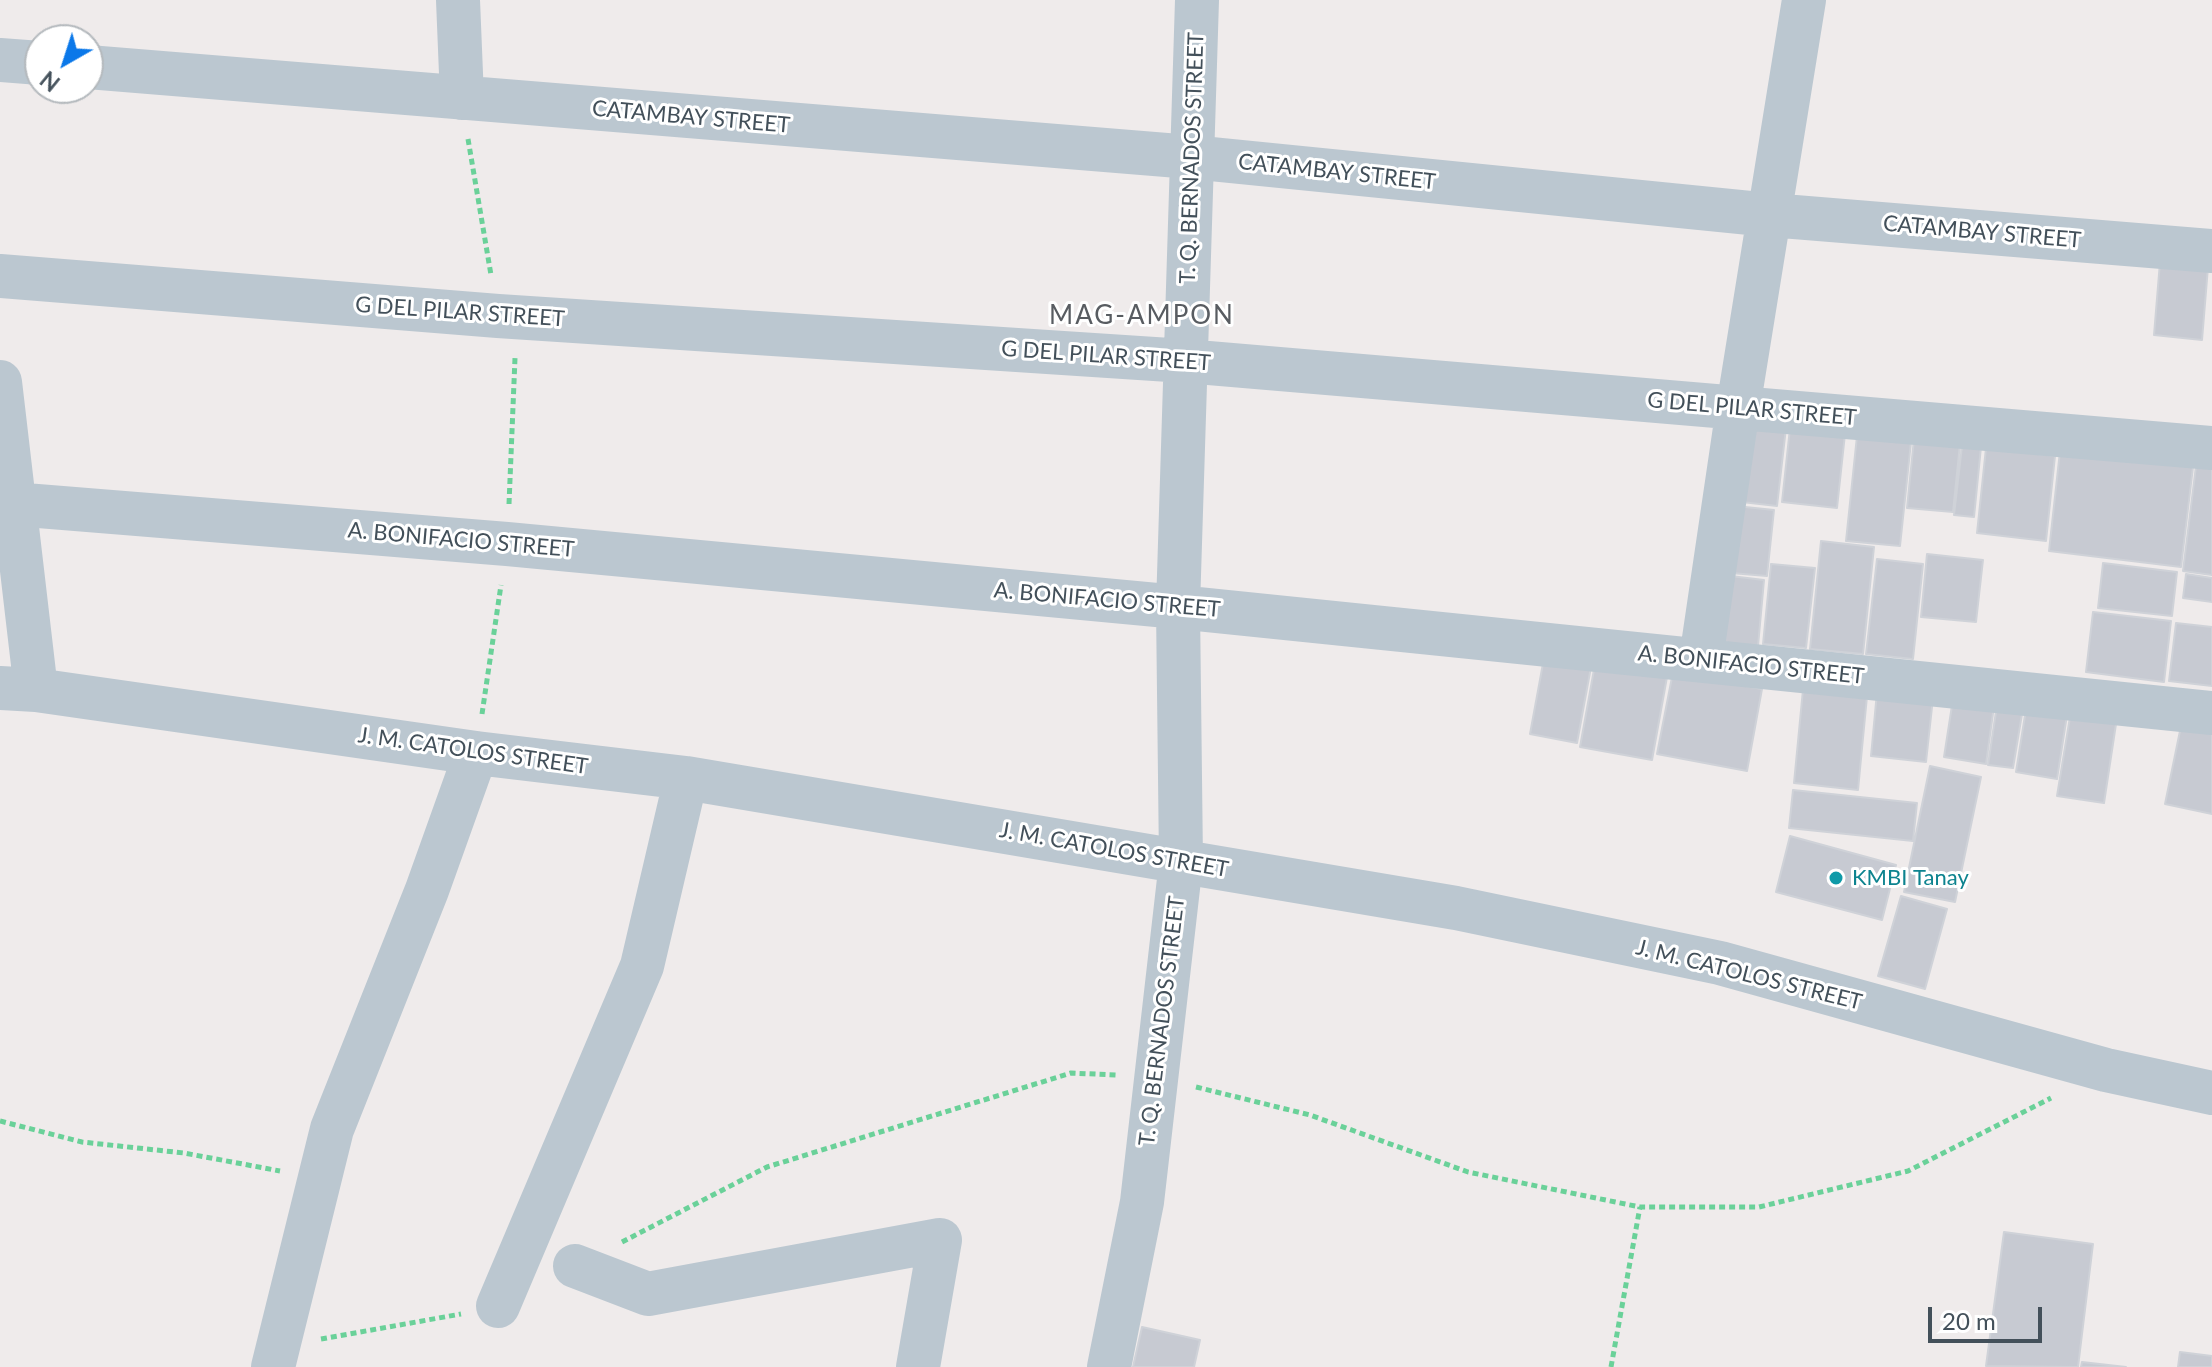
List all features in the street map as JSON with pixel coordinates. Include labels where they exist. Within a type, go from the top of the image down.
[{"type":"street","points":[[458,0],[462,98]]},
{"type":"street","name":"T. Q. BERNADOS STREET","points":[[1109,1367],[1142,1202],[1154,1076],[1181,862],[1178,607],[1197,0]]},
{"type":"street","points":[[1701,659],[1804,0]]},
{"type":"street","points":[[0,60],[24,62]]},
{"type":"street","name":"CATAMBAY STREET","points":[[104,68],[1191,157],[1770,215],[2212,251]]},
{"type":"street","name":"G DEL PILAR STREET","points":[[0,276],[498,316],[1185,361],[2212,448]]},
{"type":"street","points":[[0,382],[18,689]]},
{"type":"street","name":"A. BONIFACIO STREET","points":[[8,503],[1178,607],[2212,713]]},
{"type":"street","name":"J. M. CATOLOS STREET","points":[[18,689],[476,753],[686,778],[1456,908],[1720,963],[2106,1070],[2212,1093]]},
{"type":"street","points":[[276,1356],[332,1129],[427,890],[476,753]]},
{"type":"street","points":[[498,1306],[642,966],[686,778]]},
{"type":"street","points":[[575,1266],[648,1294],[940,1240],[918,1367]]},
{"type":"path","points":[[462,98],[498,316]]},
{"type":"path","points":[[575,1266],[767,1167],[1071,1073],[1154,1076],[1310,1115],[1468,1172],[1640,1207],[1759,1207],[1908,1171],[2106,1070]]},
{"type":"path","points":[[0,1121],[82,1142],[184,1153],[320,1178]]},
{"type":"path","points":[[1611,1367],[1640,1207]]},
{"type":"path","points":[[276,1356],[498,1306]]},
{"type":"building","points":[[2160,262],[2208,267],[2202,340],[2154,335]]},
{"type":"building","points":[[1741,423],[1786,428],[1777,506],[1733,501]]},
{"type":"building","points":[[1790,428],[1845,434],[1837,508],[1782,502]]},
{"type":"building","points":[[1857,436],[1911,442],[1900,546],[1846,541]]},
{"type":"building","points":[[1914,439],[1960,444],[1953,512],[1907,508]]},
{"type":"building","points":[[1962,446],[1981,447],[1974,517],[1954,515]]},
{"type":"building","points":[[1986,448],[2055,456],[2046,541],[1977,533]]},
{"type":"building","points":[[2060,451],[2193,467],[2181,567],[2049,551]]},
{"type":"building","points":[[2196,466],[2212,468],[2212,575],[2183,571]]},
{"type":"building","points":[[1726,505],[1774,510],[1767,576],[1719,572]]},
{"type":"building","points":[[1821,541],[1874,547],[1863,654],[1810,649]]},
{"type":"building","points":[[1927,554],[1983,560],[1976,622],[1921,617]]},
{"type":"building","points":[[1877,559],[1923,564],[1913,659],[1866,654]]},
{"type":"building","points":[[2103,563],[2177,572],[2172,616],[2098,608]]},
{"type":"building","points":[[1771,564],[1815,568],[1806,648],[1763,644]]},
{"type":"building","points":[[1714,574],[1764,580],[1758,646],[1707,641]]},
{"type":"building","points":[[2186,574],[2212,578],[2212,602],[2183,598]]},
{"type":"building","points":[[2093,612],[2171,621],[2164,682],[2086,672]]},
{"type":"building","points":[[2176,623],[2212,627],[2212,686],[2169,681]]},
{"type":"building","points":[[1544,658],[1591,667],[1577,743],[1530,734]]},
{"type":"building","points":[[1595,664],[1667,677],[1652,760],[1580,747]]},
{"type":"building","points":[[1673,672],[1762,689],[1747,771],[1657,754]]},
{"type":"building","points":[[1804,679],[1868,686],[1858,790],[1794,783]]},
{"type":"building","points":[[1877,692],[1933,698],[1926,762],[1871,756]]},
{"type":"building","points":[[1953,699],[1994,706],[1986,764],[1944,757]]},
{"type":"building","points":[[1997,705],[2023,708],[2013,768],[1988,765]]},
{"type":"building","points":[[2026,709],[2067,715],[2057,779],[2016,772]]},
{"type":"building","points":[[2070,717],[2116,724],[2104,803],[2057,796]]},
{"type":"building","points":[[2181,726],[2212,732],[2212,814],[2165,804]]},
{"type":"building","points":[[1930,766],[1981,777],[1955,902],[1904,892]]},
{"type":"building","points":[[1793,790],[1917,803],[1913,841],[1789,828]]},
{"type":"building","name":"KMBI Tanay","points":[[1790,836],[1896,865],[1882,920],[1776,892]]},
{"type":"building","points":[[1901,896],[1947,909],[1925,989],[1878,976]]},
{"type":"building","points":[[2004,1232],[2093,1244],[2078,1367],[1986,1366]]},
{"type":"building","points":[[1142,1327],[1200,1340],[1194,1367],[1133,1367]]},
{"type":"building","points":[[2180,1352],[2212,1356],[2212,1367],[2178,1367]]},
{"type":"building","points":[[2082,1362],[2126,1367],[2081,1367]]},
{"type":"place","name":"KMBI Tanay","points":[[1836,878]]},
{"type":"district","name":"MAG-AMPON","points":[[1142,316]]}]
